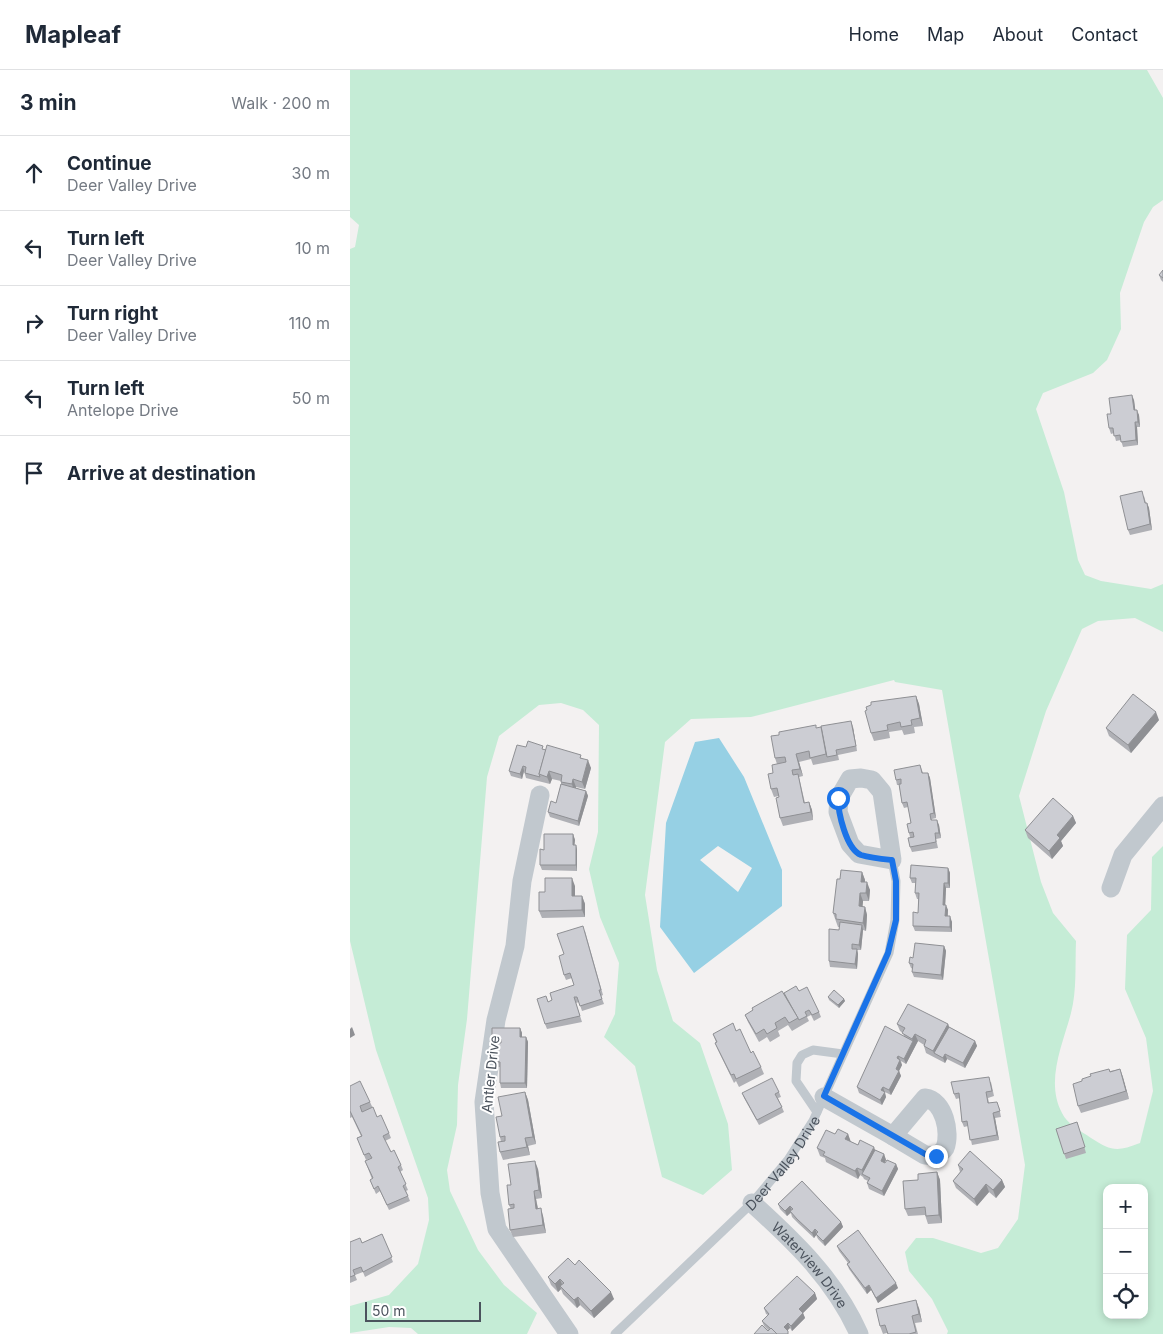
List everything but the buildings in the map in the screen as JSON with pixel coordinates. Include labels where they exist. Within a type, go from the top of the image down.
[{"type":"street","name":"Antler Drive","points":[[540,795],[522,881],[515,946],[496,1020],[484,1102],[490,1192],[497,1229],[569,1334]]},
{"type":"street","points":[[1111,888],[1123,855],[1163,806]]},
{"type":"street","points":[[821,1104],[893,1136]]},
{"type":"street","name":"Waterview Drive","points":[[752,1203],[793,1241],[823,1273],[849,1313],[859,1334]]},
{"type":"lane","name":"Deer Valley Drive","points":[[616,1334],[752,1203],[788,1160],[821,1104],[888,953],[896,920],[896,881],[892,860]]},
{"type":"lane","points":[[821,1104],[796,1081],[797,1063],[802,1055],[813,1050],[843,1054]]},
{"type":"green space","points":[[350,70],[1147,70],[1163,98],[1163,200],[1153,207],[1144,222],[1120,293],[1121,329],[1107,360],[1093,373],[1043,393],[1036,409],[1064,492],[1078,560],[1085,575],[1101,581],[1151,589],[1163,584],[1163,632],[1135,618],[1098,621],[1082,629],[1046,711],[1019,796],[1041,882],[1053,913],[1076,941],[1073,1005],[1055,1075],[1057,1101],[1064,1117],[1071,1124],[1098,1142],[1114,1149],[1140,1143],[1153,1091],[1146,1038],[1125,989],[1127,935],[1151,910],[1152,857],[1163,846],[1163,1334],[947,1334],[948,1331],[932,1299],[909,1271],[905,1252],[916,1238],[933,1238],[981,1253],[998,1248],[1018,1219],[1025,1165],[942,690],[895,682],[894,680],[751,717],[691,719],[665,742],[645,895],[657,970],[673,1021],[700,1043],[728,1124],[732,1170],[703,1195],[662,1177],[635,1066],[604,1037],[615,1014],[619,963],[600,917],[589,869],[598,832],[599,725],[583,710],[561,703],[539,705],[499,736],[487,777],[467,1019],[458,1085],[457,1125],[447,1170],[450,1191],[478,1250],[504,1285],[537,1313],[527,1334],[418,1334],[411,1328],[389,1327],[350,1333],[350,1306],[389,1295],[418,1264],[429,1220],[428,1198],[376,1050],[350,941],[350,249],[355,247],[359,225],[350,217]]},
{"type":"water","points":[[719,738],[744,777],[782,870],[782,906],[694,973],[660,927],[666,823],[695,742]],"holes":[[[718,846],[752,868],[738,892],[700,860]]]},
{"type":"route","points":[[838,798],[838,812],[850,844],[859,854],[892,860],[896,881],[896,920],[888,953],[824,1096],[925,1154],[936,1156]]}]
